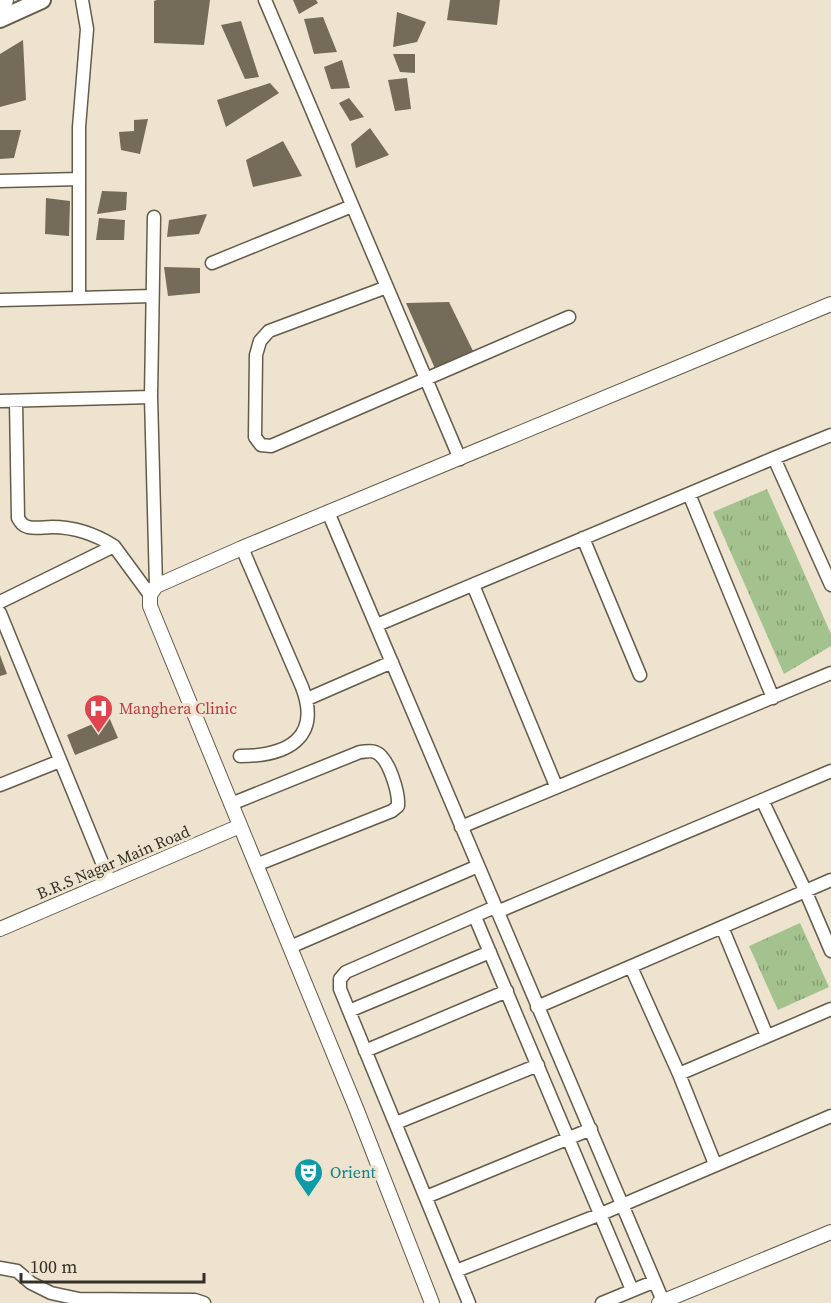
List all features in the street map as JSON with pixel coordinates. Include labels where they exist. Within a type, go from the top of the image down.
[{"type":"main road","points":[[0,19],[42,0]]},
{"type":"street","points":[[79,298],[79,115],[87,29],[82,0]]},
{"type":"street","points":[[265,0],[460,459]]},
{"type":"street","points":[[0,181],[79,179]]},
{"type":"street","points":[[212,263],[352,206]]},
{"type":"street","points":[[154,217],[151,397],[153,591],[150,606],[291,946],[432,1303]]},
{"type":"street","points":[[387,287],[269,332],[260,341],[256,355],[255,438],[261,445],[271,446],[569,317]]},
{"type":"street","points":[[0,300],[152,296]]},
{"type":"street","points":[[153,591],[242,548],[831,304]]},
{"type":"street","points":[[0,402],[151,397]]},
{"type":"street","points":[[16,401],[18,518],[21,524],[28,527],[54,526],[75,529],[96,535],[114,546],[153,591]]},
{"type":"street","points":[[377,625],[831,435]]},
{"type":"street","points":[[774,458],[831,585]]},
{"type":"street","points":[[689,494],[773,698]]},
{"type":"street","points":[[328,512],[537,1007],[591,1129],[662,1302],[831,1232]]},
{"type":"street","points":[[583,538],[640,675]]},
{"type":"street","points":[[0,602],[114,546]]},
{"type":"street","points":[[240,756],[278,753],[295,742],[306,730],[309,713],[307,699],[242,548]]},
{"type":"street","points":[[473,585],[556,786]]},
{"type":"street","points":[[0,613],[110,882]]},
{"type":"street","points":[[307,699],[392,662]]},
{"type":"street","points":[[461,827],[831,674]]},
{"type":"street","points":[[231,804],[360,752],[374,751],[382,756],[388,766],[399,797],[398,806],[392,811],[256,865]]},
{"type":"street","points":[[0,785],[60,761]]},
{"type":"street","points":[[469,1303],[340,989],[340,979],[346,972],[475,917],[831,771]]},
{"type":"street","points":[[762,800],[831,951]]},
{"type":"street","name":"B.R.S Nagar Main Road","points":[[0,928],[240,826]]},
{"type":"street","points":[[291,946],[478,866]]},
{"type":"street","points":[[537,1007],[831,880]]},
{"type":"street","points":[[475,917],[632,1290]]},
{"type":"street","points":[[722,927],[767,1035]]},
{"type":"street","points":[[349,1011],[490,952]]},
{"type":"street","points":[[631,967],[679,1074],[715,1164]]},
{"type":"street","points":[[365,1050],[507,991]]},
{"type":"street","points":[[679,1074],[831,1009]]},
{"type":"street","points":[[396,1123],[538,1065]]},
{"type":"street","points":[[456,1271],[601,1214],[831,1116]]},
{"type":"street","points":[[426,1197],[591,1129]]},
{"type":"street","points":[[0,1268],[17,1271],[31,1283],[51,1293],[79,1299],[195,1300],[204,1303]]},
{"type":"street","points":[[602,1303],[653,1282]]},
{"type":"green space","points":[[767,489],[831,634],[831,646],[784,674],[713,512]]},
{"type":"green space","points":[[800,923],[829,987],[778,1010],[749,946]]},
{"type":"building","points":[[210,0],[204,45],[154,43],[154,1]]},
{"type":"building","points":[[293,0],[316,0],[318,3],[299,14]]},
{"type":"building","points":[[450,0],[500,0],[497,25],[447,20]]},
{"type":"building","points":[[397,12],[426,22],[417,42],[393,47]]},
{"type":"building","points":[[323,17],[337,52],[314,54],[304,19]]},
{"type":"building","points":[[241,21],[259,77],[245,79],[221,25]]},
{"type":"building","points":[[23,40],[26,100],[0,107],[0,54]]},
{"type":"building","points":[[393,54],[415,54],[415,73],[400,72]]},
{"type":"building","points":[[342,60],[350,88],[331,89],[324,67]]},
{"type":"building","points":[[407,78],[411,109],[395,111],[388,80]]},
{"type":"building","points":[[270,83],[279,93],[226,127],[217,100]]},
{"type":"building","points":[[349,98],[364,117],[350,121],[339,103]]},
{"type":"building","points":[[148,119],[140,154],[121,150],[119,132],[134,131],[134,120]]},
{"type":"building","points":[[370,128],[389,155],[356,168],[351,144]]},
{"type":"building","points":[[0,130],[21,130],[14,158],[0,159]]},
{"type":"building","points":[[283,141],[302,176],[253,187],[246,160]]},
{"type":"building","points":[[102,191],[127,192],[126,210],[97,214]]},
{"type":"building","points":[[46,198],[70,201],[69,236],[45,234]]},
{"type":"building","points":[[207,214],[199,234],[167,237],[169,220]]},
{"type":"building","points":[[99,218],[125,220],[124,240],[96,240]]},
{"type":"building","points":[[164,267],[200,268],[200,293],[168,296]]},
{"type":"building","points":[[449,302],[475,355],[437,373],[406,303]]},
{"type":"building","points":[[0,655],[7,674],[0,676]]},
{"type":"building","points":[[109,717],[118,738],[75,755],[67,735]]},
{"type":"place","name":"Manghera Clinic","points":[[98,734]]},
{"type":"place","name":"Orient","points":[[309,1198]]}]
